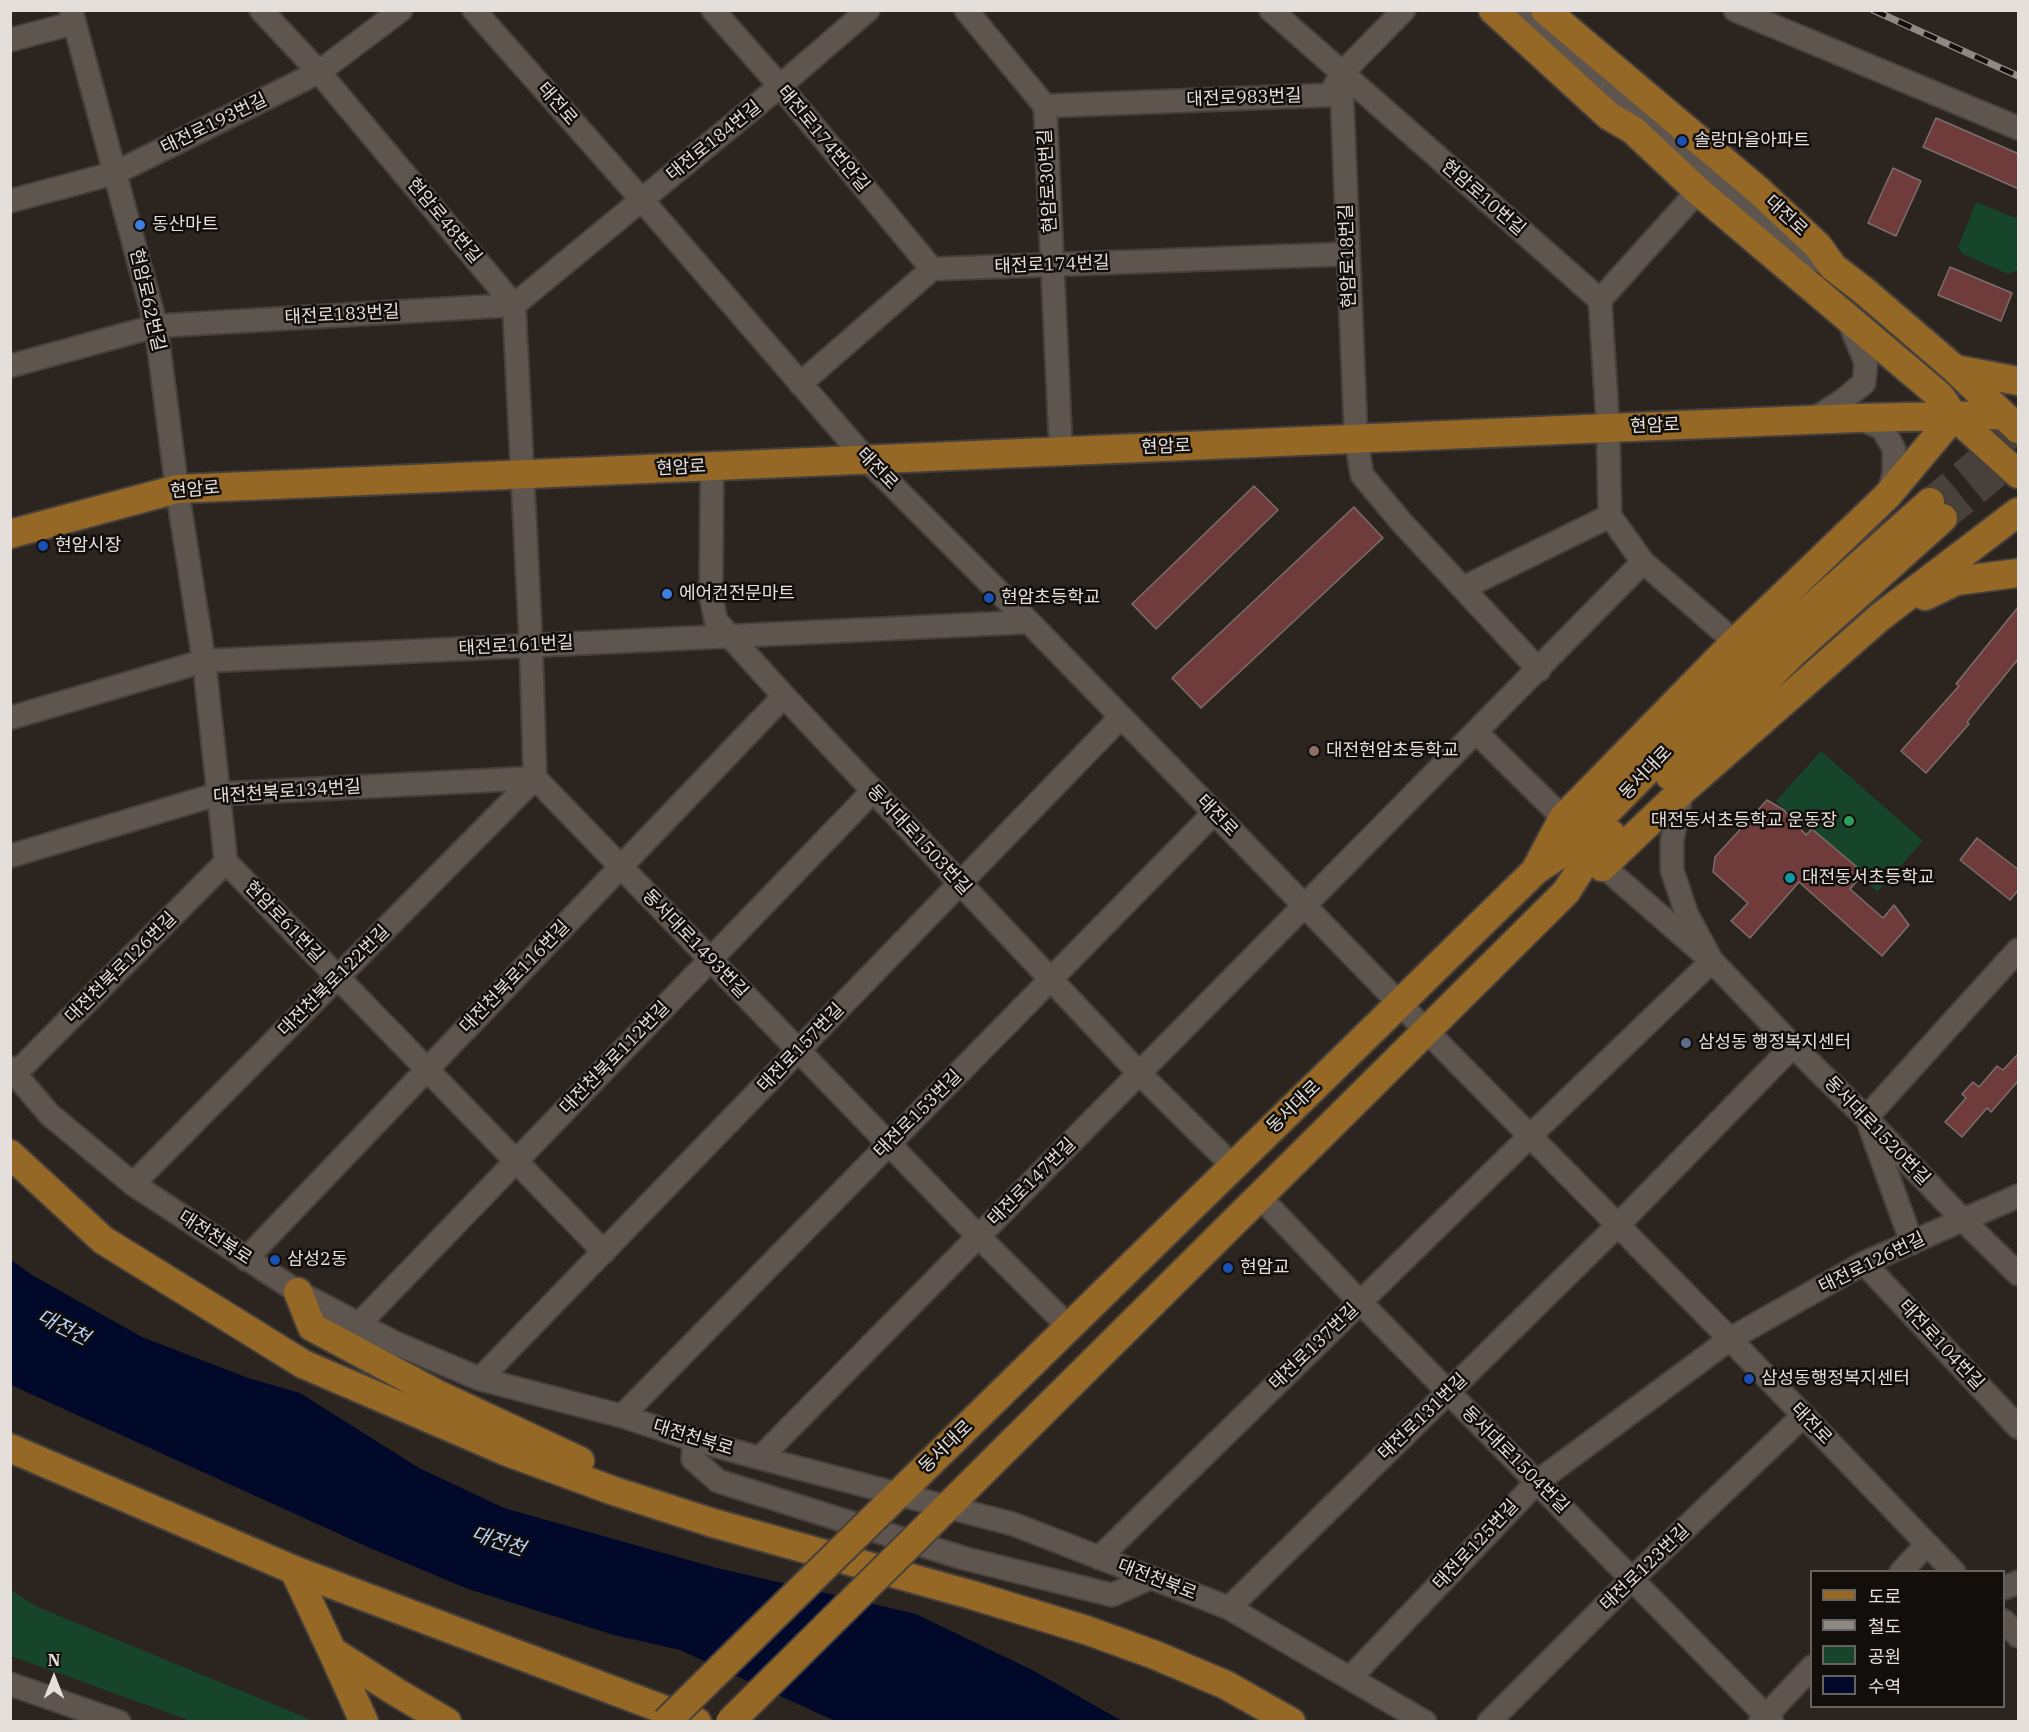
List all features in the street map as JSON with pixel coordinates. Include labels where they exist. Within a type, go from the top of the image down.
[{"type":"main road","name":"대전로","points":[[1493,10],[1609,116],[1633,130],[1698,191],[1940,396],[1954,416],[2019,474]]},
{"type":"main road","name":"대전로","points":[[1545,10],[1758,190],[1818,246],[1833,267],[1863,290],[2013,420]]},
{"type":"main road","points":[[1955,369],[2019,381]]},
{"type":"main road","name":"현암로","points":[[10,534],[177,489],[865,458],[1857,418],[1954,416],[2013,420]]},
{"type":"main road","points":[[1536,870],[1563,818],[1735,642],[1888,495],[1954,416]]},
{"type":"main road","name":"동서대로","points":[[666,1722],[1536,870],[1575,844],[1782,634],[1937,510],[1591,854],[1566,892],[730,1722]]},
{"type":"main road","points":[[1566,892],[1603,866],[1682,791],[1880,617],[2019,512]]},
{"type":"main road","points":[[1880,617],[1956,581],[2019,573]]},
{"type":"main road","points":[[10,1154],[103,1240],[303,1364],[505,1451],[614,1491],[713,1523],[972,1595],[1086,1630],[1155,1655],[1226,1685],[1291,1722]]},
{"type":"main road","points":[[298,1292],[312,1327],[439,1395],[713,1523]]},
{"type":"main road","points":[[10,1448],[294,1570],[697,1722]]},
{"type":"main road","points":[[294,1570],[364,1722]]},
{"type":"main road","points":[[332,1651],[447,1722]]},
{"type":"street","name":"현암로48번길","points":[[261,10],[319,72],[514,305]]},
{"type":"street","name":"태전로193번길","points":[[10,201],[115,173],[319,72],[401,10]]},
{"type":"street","name":"태전로","points":[[474,10],[865,458],[1029,622],[1617,1226],[1730,1339],[1952,1570]]},
{"type":"street","name":"태전로174번안길","points":[[713,10],[780,86],[932,269]]},
{"type":"street","name":"태전로184번길","points":[[642,200],[780,86],[867,10]]},
{"type":"street","name":"현암로30번길","points":[[966,10],[1045,106],[1061,451]]},
{"type":"street","name":"현암로10번길","points":[[1271,10],[1600,300]]},
{"type":"street","name":"대전로983번길","points":[[1045,106],[1330,95],[1341,74],[1404,10]]},
{"type":"street","points":[[1519,10],[1623,111],[1633,130]]},
{"type":"street","points":[[1539,10],[1622,99],[1725,192],[1805,254],[1833,267]]},
{"type":"street","points":[[1736,10],[2019,128]]},
{"type":"street","points":[[10,40],[73,17]]},
{"type":"street","name":"현암로62번길","points":[[73,17],[156,326],[177,489]]},
{"type":"street","name":"현암로18번길","points":[[1341,74],[1356,439]]},
{"type":"street","points":[[1698,191],[1600,300],[1608,428],[1610,516],[1643,562],[1735,642]]},
{"type":"street","points":[[535,778],[531,646],[514,305],[642,200]]},
{"type":"street","name":"태전로174번길","points":[[932,269],[1347,254]]},
{"type":"street","points":[[800,384],[932,269]]},
{"type":"street","name":"태전로183번길","points":[[10,366],[156,326],[514,305]]},
{"type":"street","points":[[1812,420],[1842,401],[1864,382],[1866,363],[1848,319]]},
{"type":"street","points":[[1857,418],[1882,428],[1894,449],[1894,474],[1888,495]]},
{"type":"street","points":[[1356,439],[1362,475],[1403,524],[1539,670]]},
{"type":"street","name":"동서대로1503번길","points":[[712,466],[711,596],[716,621],[1139,1073],[1233,1166]]},
{"type":"street","points":[[177,489],[204,661],[226,862]]},
{"type":"street","points":[[1463,588],[1610,516]]},
{"type":"street","points":[[1304,905],[1477,733],[1643,562]]},
{"type":"street","name":"태전로161번길","points":[[10,718],[204,661],[1029,622]]},
{"type":"street","name":"대전천북로116번길","points":[[246,1259],[784,696]]},
{"type":"street","name":"태전로157번길","points":[[480,1379],[1121,717]]},
{"type":"street","points":[[1477,733],[1563,818]]},
{"type":"street","name":"대전천북로134번길","points":[[10,856],[218,794],[535,778]]},
{"type":"street","name":"동서대로1493번길","points":[[535,778],[798,1051],[1069,1327]]},
{"type":"street","name":"대전천북로122번길","points":[[133,1184],[535,778]]},
{"type":"street","name":"대전천북로112번길","points":[[358,1325],[873,791]]},
{"type":"street","points":[[1530,1136],[1712,961],[1687,915],[1672,870],[1672,841],[1682,791]]},
{"type":"street","name":"태전로153번길","points":[[622,1416],[1215,813]]},
{"type":"street","name":"현암로61번길","points":[[226,862],[604,1252]]},
{"type":"street","name":"대전천북로126번길","points":[[13,1071],[226,862]]},
{"type":"street","name":"동서대로1520번길","points":[[1603,866],[1712,961],[1964,1221],[2019,1274]]},
{"type":"street","name":"태전로147번길","points":[[760,1458],[1304,905]]},
{"type":"street","points":[[1912,1243],[1866,1118],[2019,950]]},
{"type":"street","points":[[1617,1226],[1793,1046]]},
{"type":"street","name":"대전천북로","points":[[13,1071],[49,1114],[133,1184],[298,1292],[395,1343],[480,1379],[622,1416],[938,1516],[1013,1524],[1229,1608],[1425,1722]]},
{"type":"street","name":"태전로137번길","points":[[1099,1558],[1530,1136]]},
{"type":"street","name":"동서대로1504번길","points":[[1259,1196],[1766,1720]]},
{"type":"street","name":"태전로126번길","points":[[1730,1339],[1864,1263],[2019,1196]]},
{"type":"street","name":"태전로131번길","points":[[1229,1608],[1617,1226]]},
{"type":"street","name":"태전로104번길","points":[[1864,1263],[2019,1427]]},
{"type":"street","name":"태전로125번길","points":[[1350,1678],[1537,1482],[1730,1339]]},
{"type":"street","name":"태전로123번길","points":[[1489,1722],[1632,1579],[1803,1416]]},
{"type":"street","points":[[694,1440],[693,1459],[718,1481],[963,1558],[1112,1595],[1150,1578]]},
{"type":"street","points":[[1903,1570],[1927,1544]]},
{"type":"street","points":[[2005,1588],[2019,1582]]},
{"type":"street","points":[[2005,1622],[2019,1636]]},
{"type":"street","points":[[1766,1720],[1810,1669]]},
{"type":"street","points":[[10,1684],[119,1722]]},
{"type":"green space","points":[[1976,202],[2018,219],[2018,270],[2008,274],[1963,254],[1958,247]]},
{"type":"green space","name":"대전동서초등학교 운동장","points":[[1821,751],[1923,841],[1877,892],[1776,801]]},
{"type":"green space","points":[[10,1590],[38,1607],[314,1721],[191,1721],[11,1656]]},
{"type":"water","name":"대전천","points":[[10,1259],[32,1275],[142,1337],[248,1378],[300,1393],[419,1468],[504,1508],[713,1567],[916,1614],[1034,1671],[1122,1721],[835,1721],[680,1650],[614,1635],[468,1589],[370,1548],[11,1385]]},
{"type":"building","points":[[1936,118],[2019,154],[2019,189],[1923,147]]},
{"type":"building","points":[[1893,168],[1921,181],[1896,236],[1868,223]]},
{"type":"building","points":[[1950,267],[2012,293],[2001,321],[1938,295]]},
{"type":"building","points":[[1254,486],[1278,510],[1156,629],[1132,604]]},
{"type":"building","points":[[1354,507],[1383,538],[1201,708],[1172,678]]},
{"type":"building","points":[[2019,606],[2019,658],[1967,722],[1969,724],[1926,773],[1901,751],[1959,686],[1956,684]]},
{"type":"building","name":"대전동서초등학교","points":[[1767,800],[1784,810],[1806,835],[1812,829],[1864,873],[1850,889],[1883,918],[1894,905],[1909,925],[1882,956],[1799,882],[1750,938],[1731,921],[1748,903],[1713,872],[1715,857]]},
{"type":"building","points":[[1977,838],[2019,870],[2019,889],[2010,900],[1960,860]]},
{"type":"building","points":[[2019,1053],[2019,1080],[1991,1112],[1987,1108],[1962,1137],[1945,1122],[1966,1098],[1962,1094],[1973,1082],[1979,1087],[1997,1066],[2003,1070]]},
{"type":"tunnel","points":[[1930,502],[2018,428]]},
{"type":"tunnel","points":[[1943,518],[2018,456]]},
{"type":"railway","points":[[1873,10],[2018,76]]},
{"type":"place","name":"솔랑마을아파트","points":[[1682,141]]},
{"type":"place","name":"동산마트","points":[[140,225]]},
{"type":"place","name":"현암시장","points":[[43,546]]},
{"type":"place","name":"에어컨전문마트","points":[[667,594]]},
{"type":"place","name":"현암초등학교","points":[[989,598]]},
{"type":"place","name":"대전현암초등학교","points":[[1314,751]]},
{"type":"place","name":"대전동서초등학교 운동장","points":[[1849,821]]},
{"type":"place","name":"대전동서초등학교","points":[[1790,878]]},
{"type":"place","name":"삼성동 행정복지센터","points":[[1686,1043]]},
{"type":"place","name":"삼성2동","points":[[275,1260]]},
{"type":"place","name":"현암교","points":[[1228,1268]]},
{"type":"place","name":"삼성동행정복지센터","points":[[1749,1379]]}]
